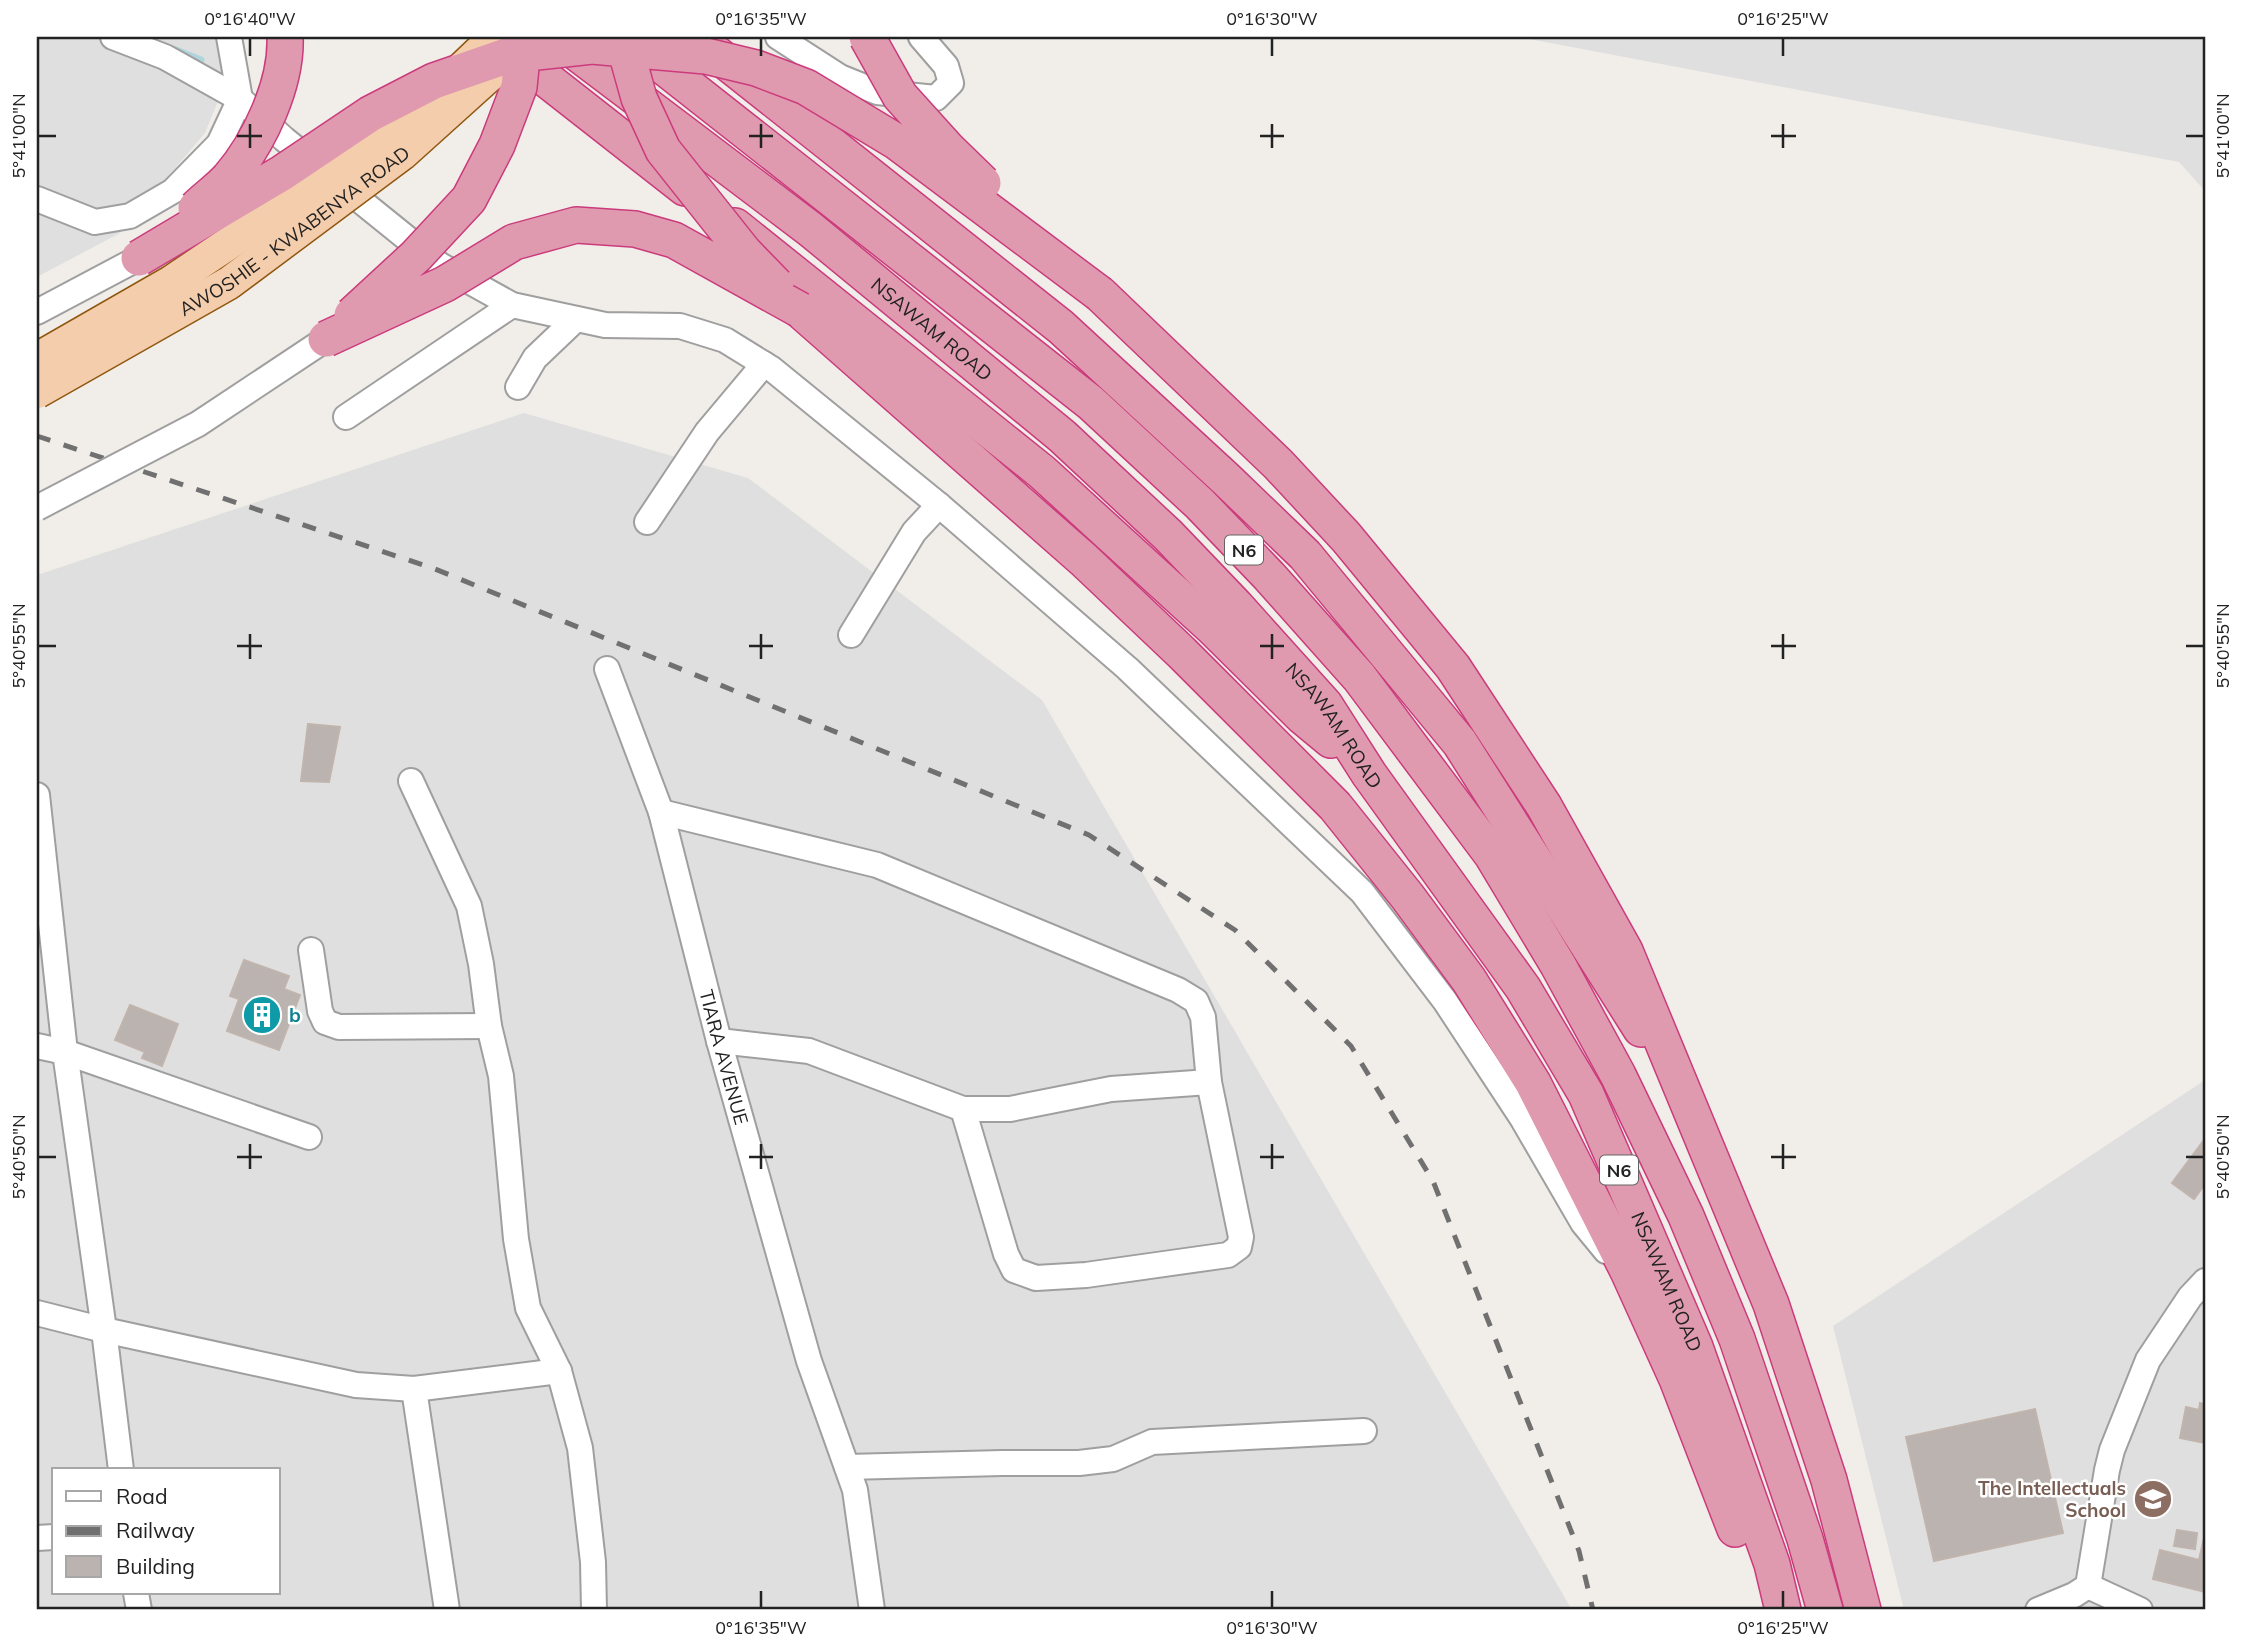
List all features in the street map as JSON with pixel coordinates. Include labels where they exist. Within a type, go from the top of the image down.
[{"type":"highway","points":[[139,258],[228,179],[256,139],[280,82],[285,37]]},
{"type":"highway","points":[[493,37],[1042,472],[1213,628],[1302,716],[1369,774]]},
{"type":"highway","points":[[326,339],[416,256],[469,199],[497,145],[519,87],[524,37]]},
{"type":"highway","name":"NSAWAM ROAD","points":[[556,37],[810,229],[1062,436],[1168,536],[1325,705],[1369,774],[1523,988],[1586,1094],[1695,1347],[1772,1564],[1783,1610]]},
{"type":"highway","points":[[624,37],[639,98],[663,150],[744,253],[800,310],[1084,560],[1182,653],[1335,806],[1407,896],[1469,981],[1533,1083],[1628,1271],[1677,1379],[1763,1610]]},
{"type":"highway","name":"N6","points":[[624,37],[1091,403],[1200,504],[1359,677],[1492,855],[1558,965],[1618,1074],[1686,1216],[1737,1339],[1805,1539],[1825,1610]]},
{"type":"highway","points":[[695,37],[1061,327],[1305,555],[1460,743],[1588,949],[1685,1096]]},
{"type":"highway","points":[[867,37],[900,96],[947,148],[1278,464],[1346,537],[1453,667],[1544,806],[1625,951],[1771,1304],[1829,1480],[1863,1610]]},
{"type":"highway","points":[[139,258],[282,173],[370,114],[434,81],[509,55],[592,46],[706,56],[756,68],[806,88],[897,142],[1100,294]]},
{"type":"highway","points":[[326,339],[445,284],[514,242],[576,225],[635,229],[674,240],[800,310]]},
{"type":"main road","name":"AWOSHIE - KWABENYA ROAD","points":[[37,359],[171,282],[307,191],[429,100],[493,37]]},
{"type":"main road","name":"AWOSHIE - KWABENYA ROAD","points":[[37,393],[229,283],[402,154],[497,71],[531,37]]},
{"type":"street","points":[[113,37],[165,57],[240,99],[284,139],[440,265],[512,305],[605,325],[680,326],[725,340],[764,364],[939,505],[1127,668],[1362,891],[1446,1001],[1522,1118],[1583,1223],[1604,1249],[1628,1271]]},
{"type":"street","points":[[37,199],[95,222],[130,216],[173,191],[219,144],[240,99],[229,37]]},
{"type":"street","points":[[778,37],[840,77],[877,92],[936,98],[951,83],[946,66],[921,37]]},
{"type":"street","points":[[37,312],[139,258]]},
{"type":"street","points":[[346,417],[512,305]]},
{"type":"street","points":[[518,387],[535,358],[576,319]]},
{"type":"street","points":[[37,508],[198,424],[326,339]]},
{"type":"street","points":[[647,522],[707,432],[764,364]]},
{"type":"street","points":[[851,635],[914,532],[939,505]]},
{"type":"street","name":"TIARA AVENUE","points":[[607,669],[661,812],[719,1041],[809,1361],[855,1490],[872,1610]]},
{"type":"street","points":[[411,781],[469,906],[500,1076],[516,1239],[528,1308],[559,1371],[580,1448],[593,1562],[594,1610]]},
{"type":"street","points":[[37,795],[65,1052],[121,1468]]},
{"type":"street","points":[[661,812],[877,865],[1178,990],[1196,1001],[1203,1017],[1209,1082],[1241,1237],[1239,1247],[1228,1255],[1086,1275],[1036,1278],[1014,1270],[1006,1254],[963,1109]]},
{"type":"street","points":[[311,950],[320,1011],[325,1022],[339,1027],[489,1026]]},
{"type":"street","points":[[719,1041],[809,1051],[963,1109],[1010,1109],[1111,1089],[1209,1082]]},
{"type":"street","points":[[37,1046],[65,1052],[309,1137]]},
{"type":"street","points":[[2038,1610],[2088,1586],[2112,1450],[2148,1360],[2190,1297],[2205,1282]]},
{"type":"street","points":[[37,1313],[345,1383],[414,1389],[559,1371]]},
{"type":"street","points":[[414,1389],[447,1610]]},
{"type":"street","points":[[847,1467],[1079,1463],[1114,1459],[1153,1442],[1364,1431]]},
{"type":"street","points":[[2088,1586],[2140,1610]]},
{"type":"shaded area","points":[[37,37],[230,37],[235,60],[205,133],[120,233],[37,277]]},
{"type":"shaded area","points":[[1519,37],[2205,37],[2205,191],[2179,162]]},
{"type":"shaded area","points":[[524,413],[748,478],[1042,700],[1572,1610],[37,1610],[37,575]]},
{"type":"shaded area","points":[[2205,1080],[2205,1610],[1904,1610],[1833,1326]]},
{"type":"building","points":[[308,724],[340,727],[329,782],[301,781]]},
{"type":"building","name":"b","points":[[244,960],[289,976],[284,989],[300,995],[279,1050],[227,1031],[239,999],[230,996]]},
{"type":"building","points":[[130,1005],[178,1024],[162,1066],[142,1058],[145,1052],[115,1040]]},
{"type":"building","points":[[2204,1140],[2205,1184],[2194,1199],[2172,1183]]},
{"type":"building","points":[[2200,1403],[2205,1404],[2205,1443],[2180,1438],[2186,1407],[2199,1410]]},
{"type":"building","points":[[2035,1409],[2063,1533],[1934,1561],[1906,1437]]},
{"type":"building","points":[[2177,1530],[2197,1533],[2195,1549],[2174,1546]]},
{"type":"building","points":[[2205,1533],[2205,1592],[2153,1579],[2160,1550],[2199,1560]]},
{"type":"waterway","points":[[176,50],[201,60]]},
{"type":"railway","points":[[37,436],[435,569],[1089,835],[1235,930],[1351,1046],[1433,1181],[1579,1551],[1593,1610]]},
{"type":"place","name":"b","points":[[262,1015]]},
{"type":"place","name":"The Intellectuals School","points":[[2153,1499]]}]
